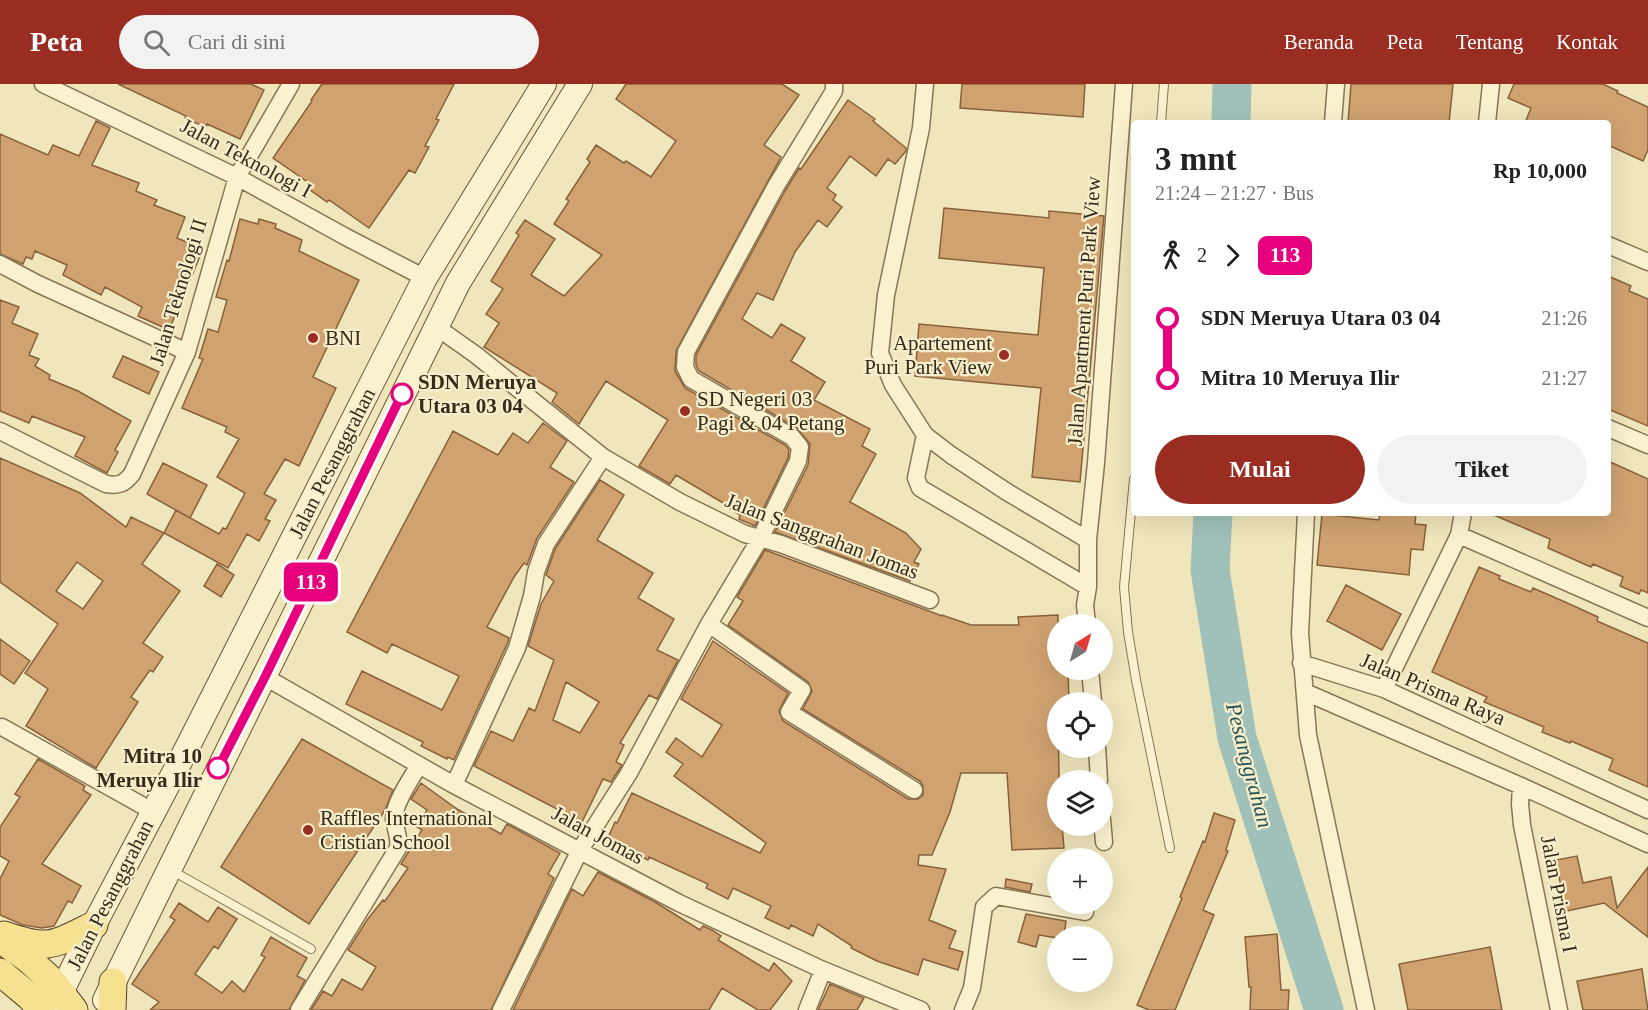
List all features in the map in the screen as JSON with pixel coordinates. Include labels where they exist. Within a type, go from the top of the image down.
[{"type":"main road","name":"Jalan Pesanggrahan","points":[[57,1006],[94,925],[186,750],[425,278],[544,84]]},
{"type":"main road","name":"Jalan Pesanggrahan","points":[[100,1010],[435,326],[472,257],[580,84]]},
{"type":"main road","points":[[186,750],[218,768]]},
{"type":"main road","points":[[0,934],[23,942],[43,945],[57,943],[94,925]]},
{"type":"main road","points":[[0,939],[50,979],[57,1006]]},
{"type":"main road","points":[[0,972],[30,997],[57,1006]]},
{"type":"main road","points":[[112,1010],[113,981]]},
{"type":"street","name":"Jalan Teknologi I","points":[[43,84],[237,177],[425,278]]},
{"type":"street","name":"Jalan Teknologi II","points":[[0,431],[106,484],[115,486],[125,482],[132,474],[186,352],[237,177],[291,84]]},
{"type":"street","points":[[508,1008],[580,850],[629,772],[709,624],[761,537],[798,461],[800,447],[792,437],[691,379],[685,367],[686,352],[776,186],[834,91],[834,84]]},
{"type":"street","points":[[925,84],[921,128],[886,295],[880,353],[893,385],[924,435],[1007,492],[1088,540]]},
{"type":"street","name":"Jalan Apartment Puri Park View","points":[[1086,614],[1088,540],[1096,463],[1124,84]]},
{"type":"street","points":[[1333,120],[1336,84]]},
{"type":"street","points":[[1487,120],[1491,84]]},
{"type":"street","points":[[1611,246],[1648,262]]},
{"type":"street","points":[[0,264],[38,284],[186,352]]},
{"type":"street","name":"Jalan Sanggrahan Jomas","points":[[435,326],[476,355],[603,457],[680,502],[745,534],[761,537],[930,600]]},
{"type":"street","points":[[1611,429],[1648,445]]},
{"type":"street","points":[[924,435],[916,478],[920,488],[1088,587]]},
{"type":"street","points":[[454,785],[517,648],[532,596],[536,572],[546,544],[603,457]]},
{"type":"street","points":[[1306,516],[1300,633],[1308,735],[1366,1010]]},
{"type":"street","points":[[1384,689],[1459,535],[1462,516]]},
{"type":"street","points":[[1459,535],[1648,618]]},
{"type":"street","points":[[709,624],[801,690],[789,712],[914,790]]},
{"type":"street","name":"Jalan Prisma Raya","points":[[1301,663],[1384,689],[1648,810]]},
{"type":"street","name":"Jalan Jomas","points":[[265,677],[454,785],[679,903],[910,1008]]},
{"type":"street","points":[[1305,692],[1648,844]]},
{"type":"street","points":[[2,727],[154,812]]},
{"type":"street","points":[[299,1010],[398,848],[399,839],[394,817],[403,792],[419,765]]},
{"type":"street","name":"Jalan Prisma I","points":[[1521,786],[1522,825],[1559,1010]]},
{"type":"street","points":[[1103,836],[1104,842]]},
{"type":"street","points":[[963,1010],[972,988],[984,907],[996,896],[1047,905]]},
{"type":"street","points":[[807,1010],[823,970]]},
{"type":"lane","points":[[1161,120],[1164,84]]},
{"type":"lane","points":[[1131,512],[1124,587],[1128,632],[1170,848]]},
{"type":"lane","points":[[168,868],[311,949]]},
{"type":"building","points":[[118,84],[251,84],[264,90],[240,139],[207,124],[205,127],[185,118],[186,116]]},
{"type":"building","points":[[322,84],[454,84],[436,119],[439,120],[425,146],[429,147],[415,173],[409,170],[369,228],[306,187],[309,183],[273,158]]},
{"type":"building","points":[[626,84],[782,84],[799,95],[764,145],[781,157],[676,351],[675,371],[685,388],[785,445],[789,450],[788,458],[755,526],[739,519],[740,515],[725,504],[676,475],[670,484],[639,466],[668,420],[606,381],[579,424],[552,402],[557,393],[484,347],[499,323],[486,314],[503,289],[491,281],[519,235],[516,233],[525,220],[555,239],[531,275],[564,296],[602,255],[554,224],[569,201],[566,199],[590,162],[587,159],[596,145],[651,177],[676,141],[616,99]]},
{"type":"building","points":[[962,84],[1085,84],[1083,117],[960,108]]},
{"type":"building","points":[[1351,84],[1453,84],[1449,120],[1348,120]]},
{"type":"building","points":[[1514,84],[1603,84],[1648,107],[1648,150],[1643,161],[1611,146],[1611,120],[1526,120],[1531,108],[1508,98]]},
{"type":"building","points":[[848,100],[875,119],[873,121],[906,148],[906,151],[895,164],[888,159],[876,176],[850,156],[827,188],[836,195],[833,200],[842,207],[827,227],[818,220],[795,252],[773,300],[757,293],[742,319],[772,338],[781,324],[805,338],[791,361],[825,382],[814,400],[870,429],[862,446],[876,454],[850,502],[906,533],[921,549],[914,562],[919,564],[910,581],[775,532],[808,465],[810,444],[797,428],[699,371],[696,365],[696,355],[785,191]]},
{"type":"building","points":[[96,121],[110,128],[92,165],[139,183],[136,191],[157,200],[154,205],[185,217],[177,238],[203,249],[169,330],[138,316],[142,307],[105,287],[101,295],[63,275],[67,265],[35,251],[32,259],[26,257],[23,264],[0,254],[0,134],[48,155],[53,145],[79,156]]},
{"type":"building","name":"Apartement Puri Park View","points":[[944,208],[1049,218],[1049,211],[1104,216],[1080,482],[1032,477],[1041,388],[915,376],[919,324],[1038,335],[1044,268],[939,258]]},
{"type":"building","points":[[240,219],[258,224],[259,219],[276,224],[275,228],[302,240],[299,251],[359,280],[313,377],[336,388],[299,466],[285,459],[264,494],[276,500],[265,519],[270,521],[259,541],[247,534],[228,568],[164,533],[176,510],[219,534],[223,528],[226,529],[245,493],[217,477],[239,439],[225,432],[227,427],[182,408],[203,359],[199,358],[208,329],[218,332],[227,300],[216,297],[227,260],[229,261]]},
{"type":"building","points":[[1611,277],[1631,286],[1629,291],[1648,299],[1648,426],[1611,410]]},
{"type":"building","points":[[0,300],[19,307],[12,323],[38,334],[29,355],[39,359],[35,366],[50,375],[49,379],[78,391],[131,421],[115,450],[118,452],[107,473],[75,456],[85,437],[32,416],[29,423],[0,411]]},
{"type":"building","points":[[123,356],[159,372],[149,394],[113,377]]},
{"type":"building","points":[[543,423],[567,441],[550,467],[574,482],[537,538],[527,565],[524,563],[514,577],[487,627],[509,638],[454,760],[448,757],[447,759],[421,746],[423,742],[346,704],[362,671],[442,710],[459,676],[392,644],[387,653],[347,632],[453,431],[498,455],[513,433],[528,443]]},
{"type":"building","points":[[0,458],[80,493],[126,527],[131,517],[164,533],[142,564],[180,591],[143,643],[163,657],[153,672],[150,670],[131,697],[138,702],[96,768],[26,726],[48,689],[25,673],[58,624],[0,582]],"holes":[[[77,562],[103,581],[83,609],[56,591]]]},
{"type":"building","points":[[1611,462],[1648,479],[1648,593],[1641,590],[1639,594],[1620,586],[1623,577],[1593,564],[1591,567],[1548,548],[1550,539],[1496,516],[1611,516]]},
{"type":"building","points":[[163,463],[207,485],[190,518],[147,494]]},
{"type":"building","points":[[600,480],[624,495],[597,540],[653,573],[638,598],[674,619],[657,650],[678,660],[657,699],[649,695],[620,743],[624,745],[616,762],[622,765],[611,782],[603,779],[582,822],[474,766],[491,731],[513,741],[529,708],[535,711],[554,660],[528,646],[541,604],[554,581],[546,575],[555,549]],"holes":[[[566,682],[599,702],[580,733],[553,720]]]},
{"type":"building","points":[[1322,516],[1379,520],[1380,516],[1416,516],[1415,524],[1426,525],[1423,550],[1411,549],[1409,575],[1317,565]]},
{"type":"building","points":[[765,550],[971,625],[1019,625],[1018,617],[1047,616],[1047,680],[1068,680],[1069,692],[1047,692],[1047,758],[1059,758],[1059,770],[1047,770],[1047,836],[1063,836],[1064,848],[1012,850],[1007,773],[961,773],[950,812],[932,855],[919,855],[918,865],[946,869],[929,920],[956,931],[949,948],[963,952],[958,970],[923,959],[918,975],[877,961],[851,948],[852,946],[818,924],[813,936],[791,925],[789,929],[765,918],[771,906],[733,888],[728,899],[706,888],[708,884],[649,857],[648,860],[607,840],[632,793],[760,853],[766,843],[674,776],[683,764],[666,752],[676,738],[702,757],[722,725],[681,699],[713,641],[788,693],[779,711],[783,721],[908,799],[918,799],[923,795],[923,786],[920,781],[803,709],[812,691],[808,682],[728,625],[743,601],[737,597]]},
{"type":"building","points":[[217,564],[234,575],[221,597],[204,586]]},
{"type":"building","points":[[1479,567],[1500,576],[1499,579],[1531,592],[1533,588],[1565,602],[1598,617],[1597,621],[1648,643],[1648,787],[1609,770],[1613,759],[1571,741],[1570,743],[1542,732],[1544,727],[1484,702],[1487,697],[1432,672]]},
{"type":"building","points":[[1346,585],[1401,614],[1382,650],[1327,621]]},
{"type":"building","points":[[0,639],[30,661],[14,684],[0,674]]},
{"type":"building","name":"Raffles International Cristian School","points":[[302,739],[393,790],[385,810],[309,924],[221,867]]},
{"type":"building","points":[[38,759],[85,786],[83,790],[91,795],[42,864],[81,886],[72,903],[68,901],[54,926],[42,928],[23,925],[0,915],[0,879],[9,861],[0,856],[0,827],[20,797],[15,794]]},
{"type":"building","points":[[421,783],[457,809],[501,834],[507,824],[560,853],[548,874],[554,878],[491,1010],[311,1010],[323,991],[332,996],[342,979],[362,990],[376,967],[348,950],[367,920],[383,900],[385,901],[408,868],[401,864],[422,830],[417,827],[427,810],[411,799]]},
{"type":"building","points":[[1214,813],[1235,820],[1226,850],[1228,851],[1203,910],[1214,915],[1175,1010],[1149,1010],[1137,1005],[1203,841],[1205,842]]},
{"type":"building","points":[[1577,856],[1583,883],[1611,877],[1617,908],[1648,867],[1648,937],[1604,903],[1562,912],[1558,888],[1561,887],[1556,860]]},
{"type":"building","points":[[598,872],[655,902],[700,930],[703,926],[712,930],[721,936],[718,940],[769,971],[774,963],[792,981],[770,1010],[758,1010],[722,988],[709,1010],[513,1010],[572,889],[583,896]]},
{"type":"building","points":[[1006,879],[1032,884],[1030,892],[1005,887]]},
{"type":"building","points":[[179,903],[208,922],[218,907],[237,919],[218,949],[214,946],[195,974],[222,993],[232,981],[244,992],[265,957],[261,955],[271,937],[307,958],[297,976],[305,980],[289,1010],[150,1010],[159,1002],[132,984],[175,920],[170,917]]},
{"type":"building","points":[[1026,914],[1066,921],[1065,926],[1047,926],[1047,936],[1039,935],[1036,947],[1018,942]]},
{"type":"building","points":[[1277,934],[1281,990],[1289,990],[1288,1010],[1250,1010],[1251,987],[1249,987],[1245,937]]},
{"type":"building","points":[[1490,947],[1502,1010],[1408,1010],[1399,964]]},
{"type":"building","points":[[1642,969],[1648,1010],[1583,1010],[1577,981]]},
{"type":"building","points":[[830,984],[864,998],[857,1010],[818,1010]]},
{"type":"waterway","name":"Pesanggrahan","points":[[1231,120],[1232,84]]},
{"type":"waterway","name":"Pesanggrahan","points":[[1213,516],[1210,570],[1237,738],[1324,1010]]},
{"type":"bus line","name":"113","points":[[218,768],[265,677],[402,394]]},
{"type":"place","name":"BNI","points":[[313,338]]},
{"type":"place","name":"Apartement Puri Park View","points":[[1004,355]]},
{"type":"place","name":"SDN Meruya Utara 03 04","points":[[402,394]]},
{"type":"place","name":"SD Negeri 03 Pagi & 04 Petang","points":[[685,411]]},
{"type":"place","name":"Mitra 10 Meruya Ilir","points":[[218,768]]},
{"type":"place","name":"Raffles International Cristian School","points":[[308,830]]}]
